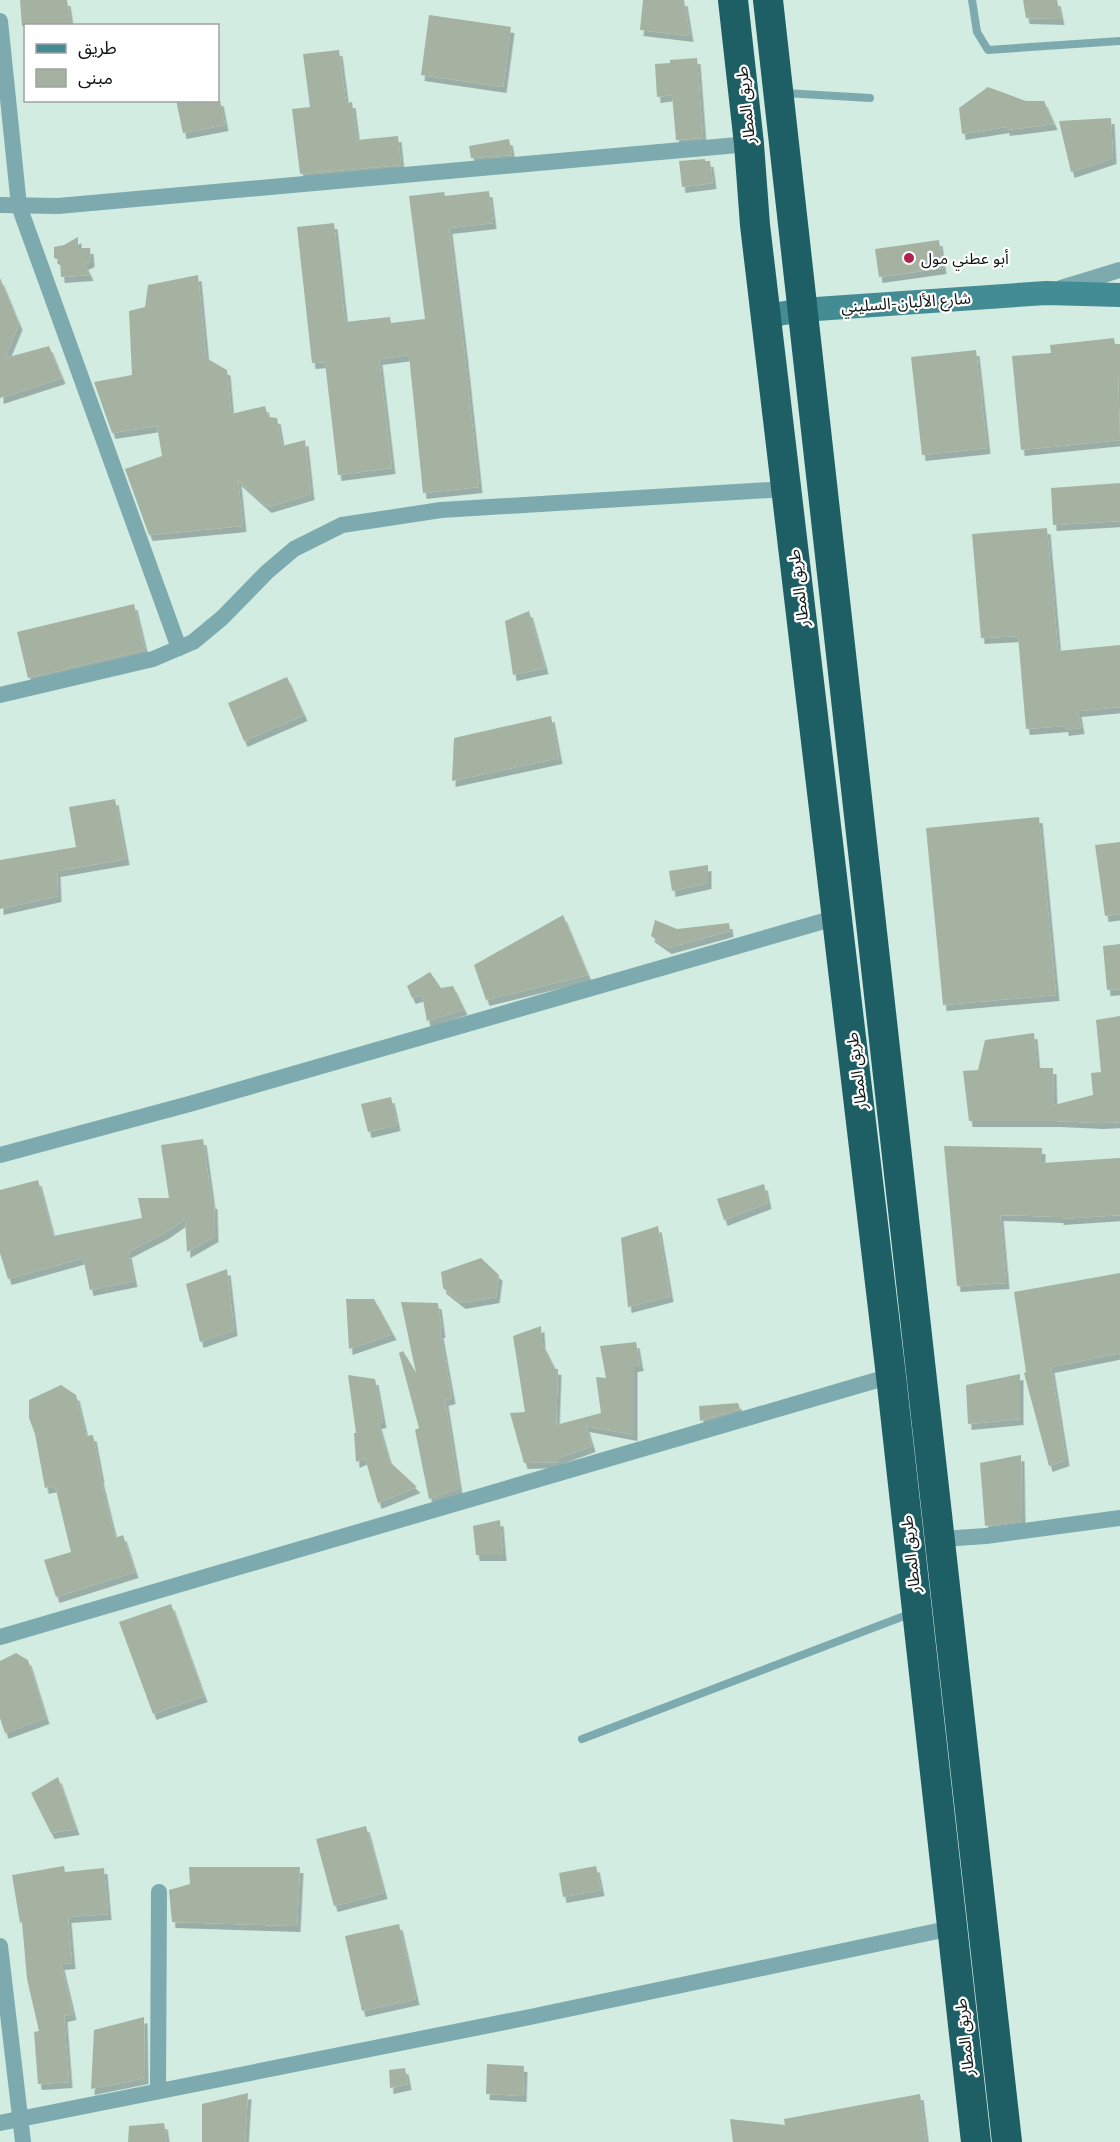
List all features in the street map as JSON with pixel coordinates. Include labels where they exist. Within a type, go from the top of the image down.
[{"type":"highway","name":"طريق المطار","points":[[732,0],[749,144],[755,225],[891,1376],[975,2142]]},
{"type":"highway","name":"طريق المطار","points":[[768,0],[1007,2142]]},
{"type":"highway","points":[[932,1746],[962,1739]]},
{"type":"street","points":[[0,21],[19,206],[178,648]]},
{"type":"street","points":[[0,205],[58,206],[749,144]]},
{"type":"street","name":"شارع الألبان-السليني","points":[[1046,293],[1120,270]]},
{"type":"street","name":"شارع الألبان-السليني","points":[[767,316],[802,310],[1046,293],[1120,295]]},
{"type":"street","points":[[0,695],[153,659],[193,642],[222,618],[267,572],[294,549],[342,525],[441,510],[786,489]]},
{"type":"street","points":[[0,1155],[193,1103],[838,917]]},
{"type":"street","points":[[0,1637],[891,1376]]},
{"type":"street","points":[[941,1539],[986,1536],[1120,1518]]},
{"type":"street","points":[[158,2091],[159,1892]]},
{"type":"street","points":[[0,2123],[530,2017],[952,1929]]},
{"type":"street","points":[[0,1946],[23,2142]]},
{"type":"lane","points":[[972,0],[977,32],[988,50],[1120,41]]},
{"type":"lane","points":[[778,92],[870,98]]},
{"type":"lane","points":[[582,1739],[917,1611]]},
{"type":"building","points":[[20,0],[67,0],[71,24],[24,24],[22,26]]},
{"type":"building","points":[[643,0],[684,0],[690,36],[640,30]]},
{"type":"building","points":[[1023,0],[1057,0],[1061,19],[1026,18]]},
{"type":"building","points":[[429,15],[511,27],[503,87],[421,75]]},
{"type":"building","points":[[339,50],[346,103],[352,102],[357,140],[398,136],[401,165],[300,174],[292,109],[310,107],[303,54]]},
{"type":"building","points":[[697,58],[703,138],[676,140],[672,95],[657,97],[655,64],[670,63],[670,60]]},
{"type":"building","points":[[988,87],[1026,101],[1044,101],[1054,124],[1006,130],[1006,127],[962,134],[959,108]]},
{"type":"building","points":[[220,100],[225,125],[183,133],[176,102],[219,102]]},
{"type":"building","points":[[1111,118],[1113,158],[1071,172],[1059,121]]},
{"type":"building","points":[[509,139],[512,155],[471,158],[469,146]]},
{"type":"building","points":[[705,159],[705,161],[710,161],[713,183],[682,187],[679,161]]},
{"type":"building","points":[[489,191],[493,223],[449,228],[479,487],[423,493],[409,355],[379,359],[392,468],[338,475],[325,362],[312,363],[297,227],[334,223],[345,322],[390,317],[391,323],[425,319],[409,196],[444,192],[445,196]]},
{"type":"building","points":[[78,237],[78,248],[90,248],[91,261],[85,264],[90,275],[61,277],[60,260],[54,258],[54,247],[64,245]]},
{"type":"building","name":"أبو عطني مول","points":[[939,240],[943,268],[879,277],[875,249]]},
{"type":"building","points":[[198,275],[206,358],[227,370],[231,414],[265,406],[268,417],[277,418],[282,446],[305,440],[311,494],[268,507],[238,480],[243,526],[149,535],[125,469],[162,456],[157,426],[112,433],[94,382],[132,375],[129,311],[145,307],[148,285]]},
{"type":"building","points":[[0,278],[19,324],[5,358],[49,346],[62,378],[0,398]]},
{"type":"building","points":[[1114,338],[1115,344],[1120,344],[1120,376],[1118,377],[1120,440],[1021,450],[1012,356],[1051,353],[1050,345]]},
{"type":"building","points":[[976,350],[987,448],[922,455],[911,357]]},
{"type":"building","points":[[1120,483],[1120,521],[1053,525],[1051,488]]},
{"type":"building","points":[[1047,528],[1058,651],[1120,645],[1120,707],[1078,711],[1081,728],[1065,730],[1065,726],[1026,729],[1018,636],[981,638],[972,534]]},
{"type":"building","points":[[134,604],[145,650],[28,678],[17,632]]},
{"type":"building","points":[[529,611],[545,668],[513,675],[505,621]]},
{"type":"building","points":[[287,677],[304,715],[244,741],[228,703]]},
{"type":"building","points":[[551,716],[559,758],[452,781],[454,738]]},
{"type":"building","points":[[115,799],[126,859],[57,871],[58,896],[0,909],[0,860],[76,847],[69,807]]},
{"type":"building","points":[[1039,817],[1056,995],[943,1005],[926,828]]},
{"type":"building","points":[[1120,842],[1120,914],[1105,916],[1095,845]]},
{"type":"building","points":[[708,865],[708,883],[672,891],[669,871]]},
{"type":"building","points":[[563,915],[588,975],[486,1000],[474,965]]},
{"type":"building","points":[[655,920],[677,929],[729,923],[730,931],[668,948],[651,936]]},
{"type":"building","points":[[1120,944],[1120,989],[1107,990],[1103,946]]},
{"type":"building","points":[[430,972],[441,988],[453,986],[464,1009],[427,1021],[422,995],[412,998],[407,986]]},
{"type":"building","points":[[1120,1016],[1120,1122],[969,1121],[963,1071],[978,1070],[985,1040],[1034,1033],[1037,1068],[1053,1068],[1054,1105],[1093,1095],[1091,1073],[1101,1072],[1096,1020]]},
{"type":"building","points":[[391,1097],[397,1125],[368,1132],[361,1104]]},
{"type":"building","points":[[203,1139],[212,1203],[214,1203],[215,1236],[187,1252],[185,1219],[165,1233],[128,1252],[134,1281],[90,1290],[83,1258],[8,1279],[0,1253],[0,1190],[38,1180],[53,1236],[142,1218],[138,1198],[169,1198],[161,1145]]},
{"type":"building","points":[[944,1146],[1042,1148],[1042,1163],[1120,1158],[1120,1215],[1060,1219],[1060,1217],[1000,1215],[1006,1283],[957,1286]]},
{"type":"building","points":[[764,1184],[768,1203],[724,1220],[717,1199]]},
{"type":"building","points":[[658,1226],[670,1296],[628,1307],[621,1238]]},
{"type":"building","points":[[481,1258],[499,1275],[496,1297],[462,1303],[443,1288],[441,1272]]},
{"type":"building","points":[[227,1269],[234,1330],[200,1342],[186,1284]]},
{"type":"building","points":[[1120,1273],[1120,1353],[1051,1367],[1066,1460],[1049,1466],[1024,1373],[1026,1372],[1014,1292]]},
{"type":"building","points":[[346,1299],[374,1299],[393,1334],[349,1349]]},
{"type":"building","points":[[401,1302],[438,1303],[442,1332],[440,1332],[452,1398],[445,1400],[459,1488],[429,1499],[415,1430],[419,1428],[399,1353],[403,1351],[416,1373]]},
{"type":"building","points":[[541,1326],[542,1343],[555,1369],[558,1369],[556,1425],[601,1413],[596,1377],[606,1378],[600,1346],[636,1342],[640,1365],[634,1366],[634,1435],[586,1426],[592,1446],[559,1458],[559,1462],[524,1463],[510,1413],[525,1412],[513,1336]]},
{"type":"building","points":[[1020,1374],[1020,1419],[968,1424],[966,1385]]},
{"type":"building","points":[[348,1375],[375,1379],[383,1422],[378,1423],[389,1461],[417,1487],[378,1503],[365,1458],[356,1462],[354,1433],[356,1433]]},
{"type":"building","points":[[61,1385],[76,1395],[86,1436],[93,1435],[100,1477],[115,1538],[123,1535],[135,1572],[56,1597],[44,1560],[71,1552],[55,1486],[45,1488],[35,1434],[29,1418],[29,1400]]},
{"type":"building","points":[[738,1403],[740,1409],[700,1421],[699,1406]]},
{"type":"building","points":[[1021,1455],[1022,1521],[985,1526],[980,1463]]},
{"type":"building","points":[[500,1520],[503,1555],[476,1555],[473,1526]]},
{"type":"building","points":[[171,1604],[204,1696],[153,1714],[119,1622]]},
{"type":"building","points":[[16,1653],[28,1660],[46,1718],[5,1733],[0,1718],[0,1661]]},
{"type":"building","points":[[58,1777],[76,1829],[51,1833],[31,1793]]},
{"type":"building","points":[[366,1826],[384,1893],[334,1906],[316,1839]]},
{"type":"building","points":[[64,1866],[65,1872],[104,1868],[108,1914],[68,1917],[72,1963],[61,1964],[73,2014],[64,2016],[69,2082],[38,2084],[34,2032],[39,2031],[27,1979],[22,1922],[20,1923],[12,1875]]},
{"type":"building","points":[[596,1866],[601,1890],[563,1897],[559,1873]]},
{"type":"building","points":[[189,1867],[300,1867],[297,1926],[172,1922],[169,1890],[190,1884]]},
{"type":"building","points":[[399,1924],[416,1999],[362,2011],[345,1936]]},
{"type":"building","points":[[144,2017],[145,2078],[91,2089],[94,2030]]},
{"type":"building","points":[[487,2064],[524,2066],[523,2096],[486,2094]]},
{"type":"building","points":[[405,2068],[408,2084],[390,2088],[389,2070]]},
{"type":"building","points":[[248,2093],[245,2142],[202,2142],[202,2104]]},
{"type":"building","points":[[920,2094],[926,2142],[733,2142],[730,2119],[785,2125],[784,2119]]},
{"type":"building","points":[[164,2123],[167,2142],[128,2142],[129,2126]]},
{"type":"place","name":"أبو عطني مول","points":[[909,258]]}]
